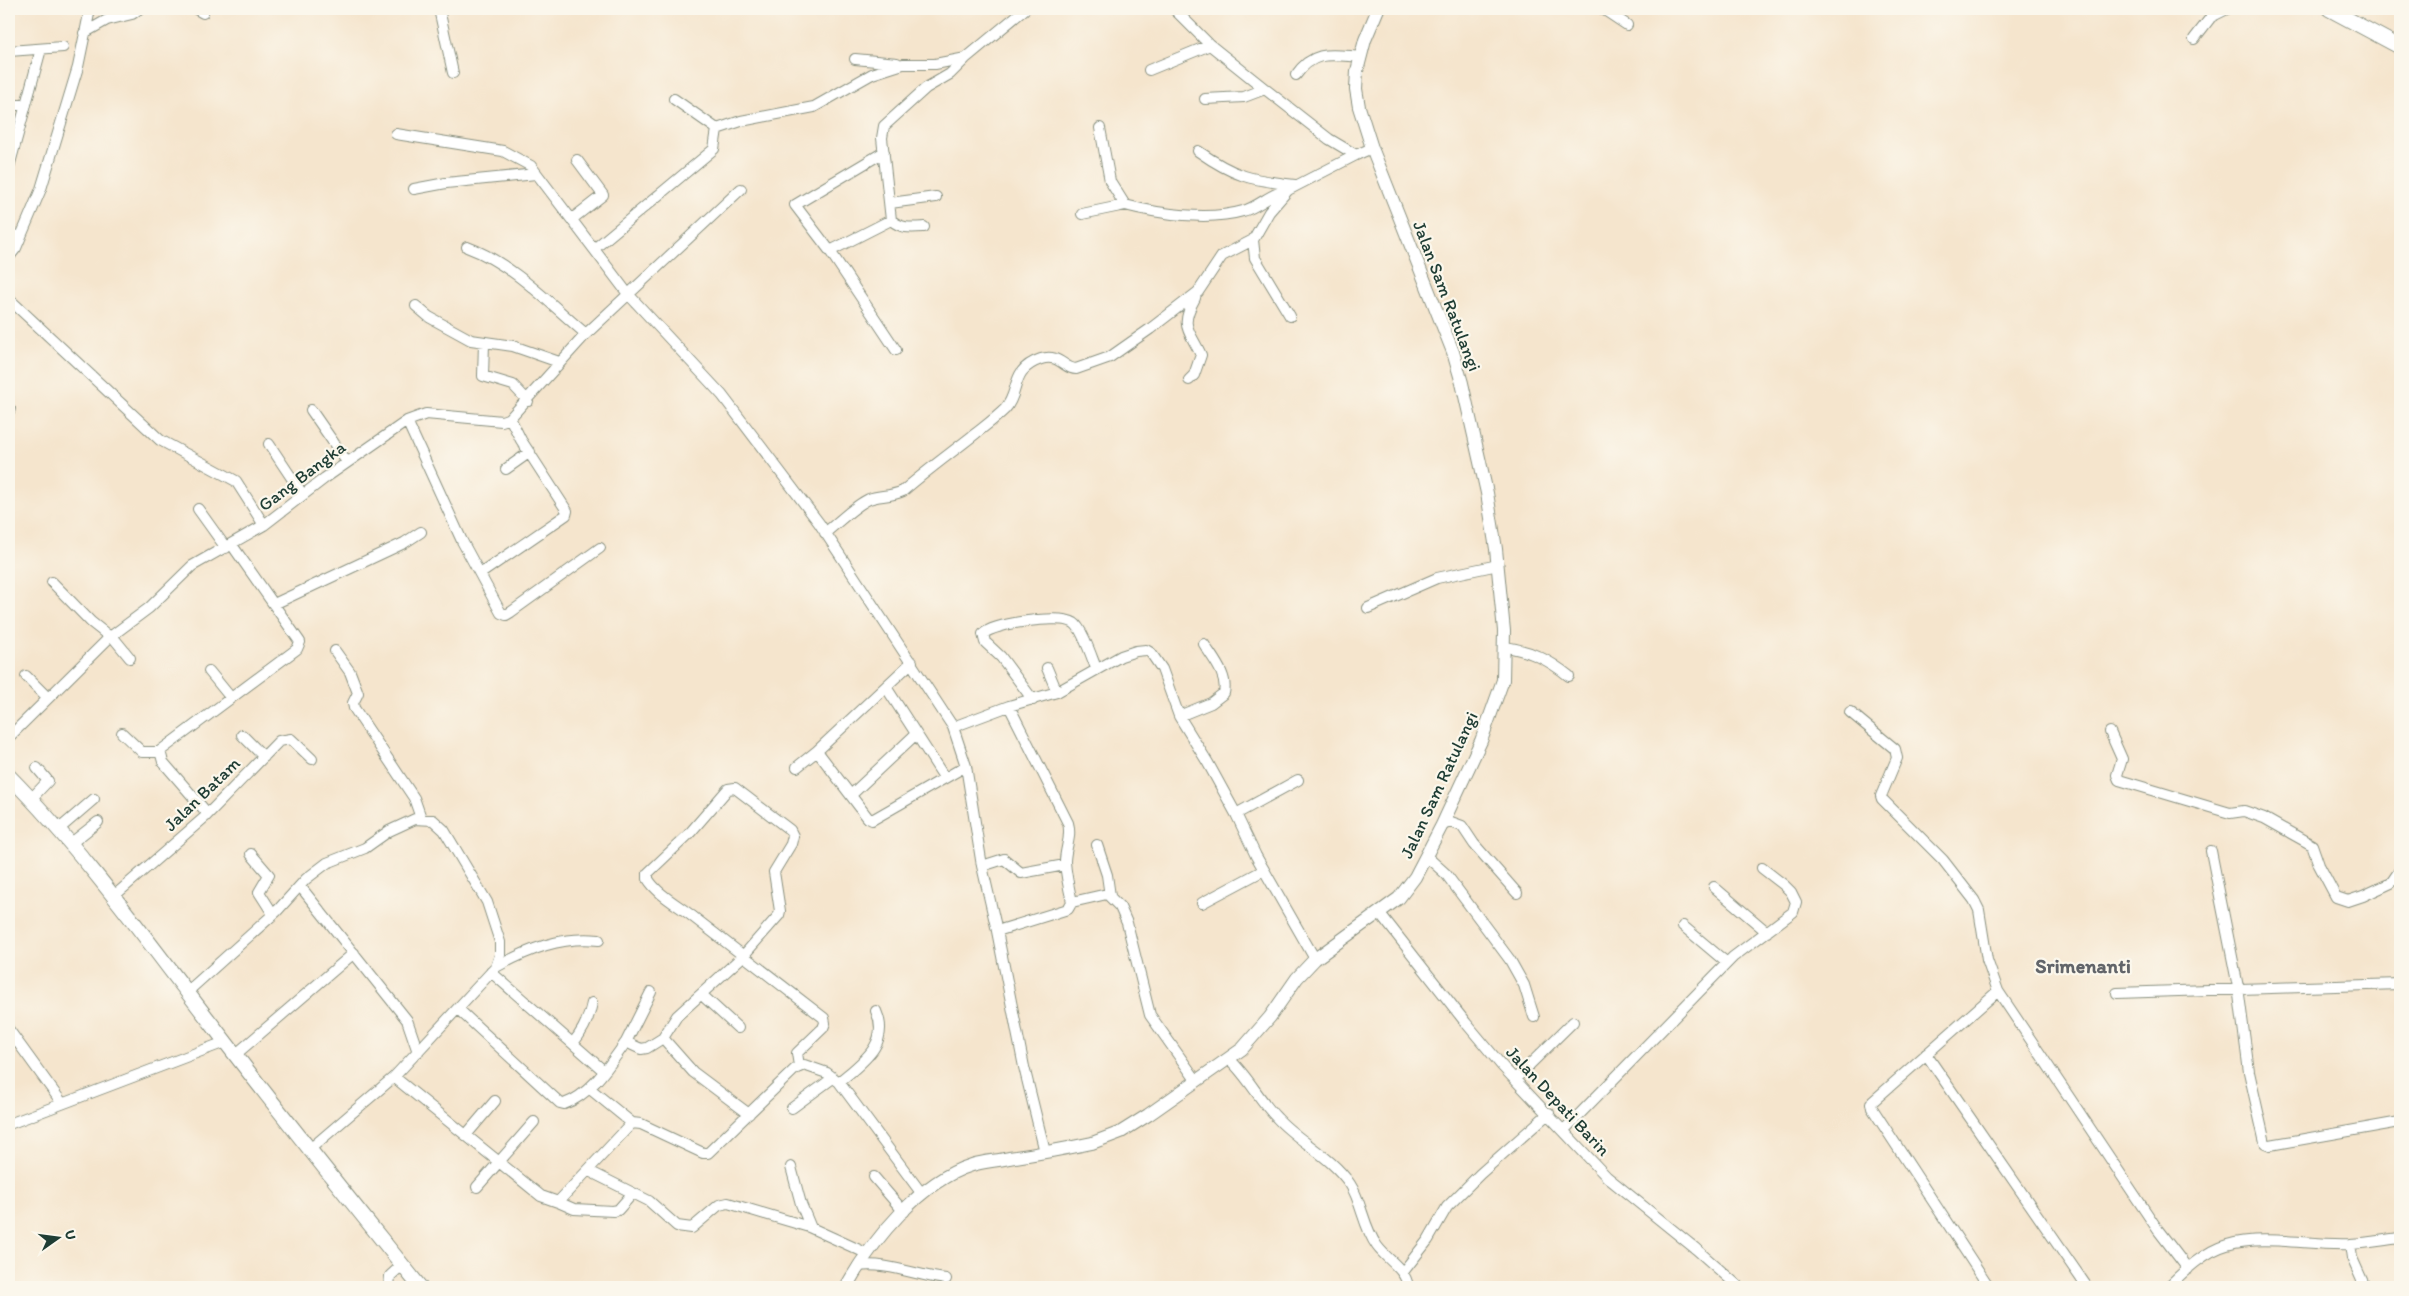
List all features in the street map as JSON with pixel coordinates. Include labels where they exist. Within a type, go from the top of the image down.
[{"type":"main road","points":[[2329,9],[2400,47]]},
{"type":"main road","points":[[9,776],[114,896],[235,1055],[420,1287]]},
{"type":"street","points":[[9,257],[19,240],[41,189],[78,67],[90,9]]},
{"type":"street","points":[[84,33],[107,20],[132,14],[139,9]]},
{"type":"street","points":[[439,9],[453,73]]},
{"type":"street","points":[[891,220],[882,138],[884,126],[926,88],[950,74],[966,58],[1025,9]]},
{"type":"street","points":[[1174,9],[1210,45],[1329,139],[1356,155]]},
{"type":"street","name":"Jalan Sam Ratulangi","points":[[846,1287],[866,1253],[922,1194],[944,1178],[972,1165],[1092,1143],[1121,1132],[1175,1098],[1196,1080],[1242,1049],[1270,1017],[1297,978],[1315,959],[1399,898],[1415,878],[1442,826],[1484,733],[1503,680],[1504,647],[1498,565],[1487,493],[1453,352],[1372,148],[1359,107],[1356,89],[1357,71],[1360,56],[1378,9]]},
{"type":"street","points":[[1603,9],[1627,25]]},
{"type":"street","points":[[2194,39],[2204,23],[2227,9]]},
{"type":"street","points":[[1149,70],[1210,45]]},
{"type":"street","points":[[9,51],[63,47]]},
{"type":"street","points":[[9,167],[41,49]]},
{"type":"street","points":[[1296,75],[1306,62],[1317,56],[1360,56]]},
{"type":"street","points":[[855,59],[903,64],[935,64],[966,58]]},
{"type":"street","points":[[717,129],[741,121],[803,111],[814,107],[872,74],[903,64]]},
{"type":"street","points":[[1205,99],[1244,97],[1265,89]]},
{"type":"street","points":[[674,100],[717,129]]},
{"type":"street","points":[[9,105],[26,105]]},
{"type":"street","points":[[1100,128],[1110,181],[1125,205]]},
{"type":"street","points":[[594,249],[714,149],[717,129]]},
{"type":"street","points":[[396,134],[503,151],[531,166],[628,294],[722,395],[825,533],[953,726],[966,766],[982,866],[1024,1067],[1046,1152]]},
{"type":"street","points":[[1082,214],[1125,205],[1161,214],[1232,214],[1251,209],[1270,196],[1299,185],[1330,166],[1372,148]]},
{"type":"street","points":[[1198,151],[1222,168],[1240,176],[1299,185]]},
{"type":"street","points":[[884,152],[795,205],[830,250],[896,350]]},
{"type":"street","points":[[572,219],[603,193],[577,160]]},
{"type":"street","points":[[414,189],[446,183],[536,174]]},
{"type":"street","points":[[480,574],[567,513],[567,509],[510,418],[528,401],[559,362],[586,334],[741,189]]},
{"type":"street","points":[[1189,380],[1194,374],[1201,356],[1190,339],[1185,318],[1198,292],[1222,256],[1253,240],[1269,212],[1288,190]]},
{"type":"street","points":[[890,202],[936,197]]},
{"type":"street","points":[[830,250],[891,220]]},
{"type":"street","points":[[891,220],[906,229],[924,228]]},
{"type":"street","points":[[9,229],[19,240]]},
{"type":"street","points":[[1253,240],[1255,258],[1290,316]]},
{"type":"street","points":[[467,247],[484,253],[505,267],[586,334]]},
{"type":"street","points":[[825,533],[871,498],[886,498],[903,491],[990,422],[1009,403],[1019,374],[1040,360],[1059,359],[1072,369],[1102,361],[1150,329],[1198,292]]},
{"type":"street","points":[[9,299],[160,440],[236,481],[264,525]]},
{"type":"street","points":[[416,306],[438,322],[471,340],[513,346],[559,362]]},
{"type":"street","points":[[484,343],[483,376],[513,385],[528,401]]},
{"type":"street","points":[[311,410],[347,462]]},
{"type":"street","name":"Gang Bangka","points":[[9,737],[111,637],[155,603],[192,566],[229,547],[264,525],[347,462],[407,421],[426,414],[502,421],[510,418]]},
{"type":"street","points":[[407,421],[462,541],[501,613],[506,615],[600,548]]},
{"type":"street","points":[[269,444],[304,495]]},
{"type":"street","points":[[506,469],[530,452]]},
{"type":"street","points":[[122,733],[142,752],[160,752],[299,645],[298,638],[274,604],[198,509]]},
{"type":"street","points":[[274,604],[404,543],[421,532]]},
{"type":"street","points":[[1368,608],[1437,578],[1498,565]]},
{"type":"street","points":[[52,582],[91,622],[111,637],[130,658]]},
{"type":"street","points":[[1033,700],[1002,657],[985,642],[983,634],[989,629],[1011,623],[1045,620],[1071,622],[1078,627],[1096,668]]},
{"type":"street","points":[[1179,716],[1220,699],[1224,693],[1226,684],[1223,676],[1204,644]]},
{"type":"street","points":[[1504,647],[1535,654],[1555,664],[1569,676]]},
{"type":"street","points":[[953,726],[1009,706],[1057,692],[1096,668],[1136,651],[1146,650],[1151,653],[1162,669],[1179,716],[1236,814],[1264,870],[1315,959]]},
{"type":"street","points":[[335,651],[350,672],[358,693],[353,703],[354,708],[414,798],[421,818]]},
{"type":"street","points":[[797,767],[817,751],[912,662]]},
{"type":"street","points":[[1047,668],[1057,692]]},
{"type":"street","points":[[209,672],[231,698]]},
{"type":"street","points":[[26,676],[48,698]]},
{"type":"street","points":[[886,687],[944,777]]},
{"type":"street","points":[[997,931],[1068,909],[1072,902],[1065,865],[1066,850],[1070,838],[1068,823],[1009,706]]},
{"type":"street","points":[[1850,712],[1895,749],[1897,758],[1881,796],[1882,799],[1943,860],[1974,900],[1979,910],[1988,960],[1998,991],[2158,1230],[2188,1269]]},
{"type":"street","points":[[2110,732],[2122,759],[2117,775],[2119,780],[2230,813],[2244,811],[2264,818],[2306,840],[2316,850],[2320,865],[2336,897],[2348,901],[2363,896],[2391,883],[2400,870]]},
{"type":"street","points":[[851,795],[916,734]]},
{"type":"street","points":[[242,735],[264,757]]},
{"type":"street","name":"Jalan Batam","points":[[114,896],[208,814],[279,742],[288,739],[294,741],[312,760]]},
{"type":"street","points":[[817,751],[868,818],[872,820],[966,766]]},
{"type":"street","points":[[160,752],[163,762],[208,814]]},
{"type":"street","points":[[31,799],[48,781],[37,768]]},
{"type":"street","points":[[1236,814],[1298,780]]},
{"type":"street","points":[[626,1042],[640,1049],[647,1048],[663,1038],[677,1016],[744,956],[779,916],[780,901],[774,872],[793,840],[793,836],[790,830],[740,790],[731,788],[648,873],[648,879],[658,890],[744,956],[825,1021],[823,1028],[797,1053],[799,1066]]},
{"type":"street","points":[[58,830],[94,799]]},
{"type":"street","points":[[187,992],[327,863],[365,848],[388,831],[421,818],[438,822],[487,902],[500,942],[500,955],[493,969],[394,1077],[310,1149]]},
{"type":"street","points":[[70,844],[98,822]]},
{"type":"street","points":[[1442,826],[1450,822],[1462,826],[1474,844],[1517,894]]},
{"type":"street","points":[[1098,845],[1108,875],[1110,896],[1120,908],[1127,923],[1150,1016],[1196,1080]]},
{"type":"street","points":[[2211,851],[2238,987],[2249,1072],[2260,1128],[2265,1143],[2270,1145],[2400,1122]]},
{"type":"street","points":[[251,854],[269,875],[259,892],[273,914]]},
{"type":"street","points":[[1426,856],[1446,874],[1510,960],[1524,985],[1534,1017]]},
{"type":"street","points":[[982,866],[1004,860],[1021,873],[1065,865]]},
{"type":"street","points":[[1564,1130],[1727,963],[1793,912],[1796,902],[1788,888],[1762,868]]},
{"type":"street","points":[[1202,903],[1264,870]]},
{"type":"street","points":[[300,886],[406,1020],[418,1052]]},
{"type":"street","points":[[1714,887],[1766,932]]},
{"type":"street","points":[[1072,902],[1101,894],[1110,896]]},
{"type":"street","name":"Jalan Depati Barin","points":[[1379,912],[1466,1023],[1515,1079],[1607,1177],[1696,1249],[1739,1287]]},
{"type":"street","points":[[1682,926],[1727,963]]},
{"type":"street","points":[[493,969],[537,946],[583,938],[599,940]]},
{"type":"street","points":[[235,1055],[354,953]]},
{"type":"street","points":[[493,969],[604,1071]]},
{"type":"street","points":[[2117,993],[2238,987],[2400,984]]},
{"type":"street","points":[[1989,1287],[1871,1106],[1872,1101],[1998,991]]},
{"type":"street","points":[[458,1009],[560,1103],[568,1103],[589,1088],[626,1042],[651,992]]},
{"type":"street","points":[[702,995],[738,1028]]},
{"type":"street","points":[[572,1043],[580,1035],[589,1018],[592,1003]]},
{"type":"street","points":[[792,1108],[836,1080],[873,1052],[881,1028],[876,1011]]},
{"type":"street","points":[[1515,1079],[1573,1022]]},
{"type":"street","points":[[9,1030],[62,1103]]},
{"type":"street","points":[[663,1038],[693,1072],[750,1114]]},
{"type":"street","points":[[9,1124],[225,1042]]},
{"type":"street","points":[[1926,1054],[2087,1287]]},
{"type":"street","points":[[1229,1059],[1240,1069],[1276,1118],[1320,1153],[1350,1183],[1364,1222],[1376,1244],[1388,1261],[1403,1272],[1408,1287]]},
{"type":"street","points":[[589,1088],[632,1123],[641,1124],[703,1153],[708,1153],[799,1066],[812,1066],[836,1080],[922,1194]]},
{"type":"street","points":[[394,1077],[541,1196],[574,1209],[613,1211],[618,1210],[633,1194]]},
{"type":"street","points":[[466,1135],[495,1101]]},
{"type":"street","points":[[1403,1272],[1428,1240],[1447,1207],[1480,1174],[1549,1114]]},
{"type":"street","points":[[477,1187],[534,1122]]},
{"type":"street","points":[[558,1202],[589,1172],[632,1123]]},
{"type":"street","points":[[791,1167],[801,1204],[811,1228]]},
{"type":"street","points":[[589,1172],[650,1201],[669,1221],[677,1226],[692,1228],[719,1205],[728,1203],[811,1228],[866,1253]]},
{"type":"street","points":[[874,1177],[904,1212]]},
{"type":"street","points":[[2168,1287],[2208,1253],[2226,1245],[2290,1242],[2350,1244],[2400,1238]]},
{"type":"street","points":[[2350,1244],[2352,1258],[2364,1287]]},
{"type":"street","points":[[858,1266],[870,1264],[946,1279]]},
{"type":"street","points":[[389,1287],[390,1276],[402,1265]]},
{"type":"district","name":"Srimenanti","points":[[2083,966]]}]
